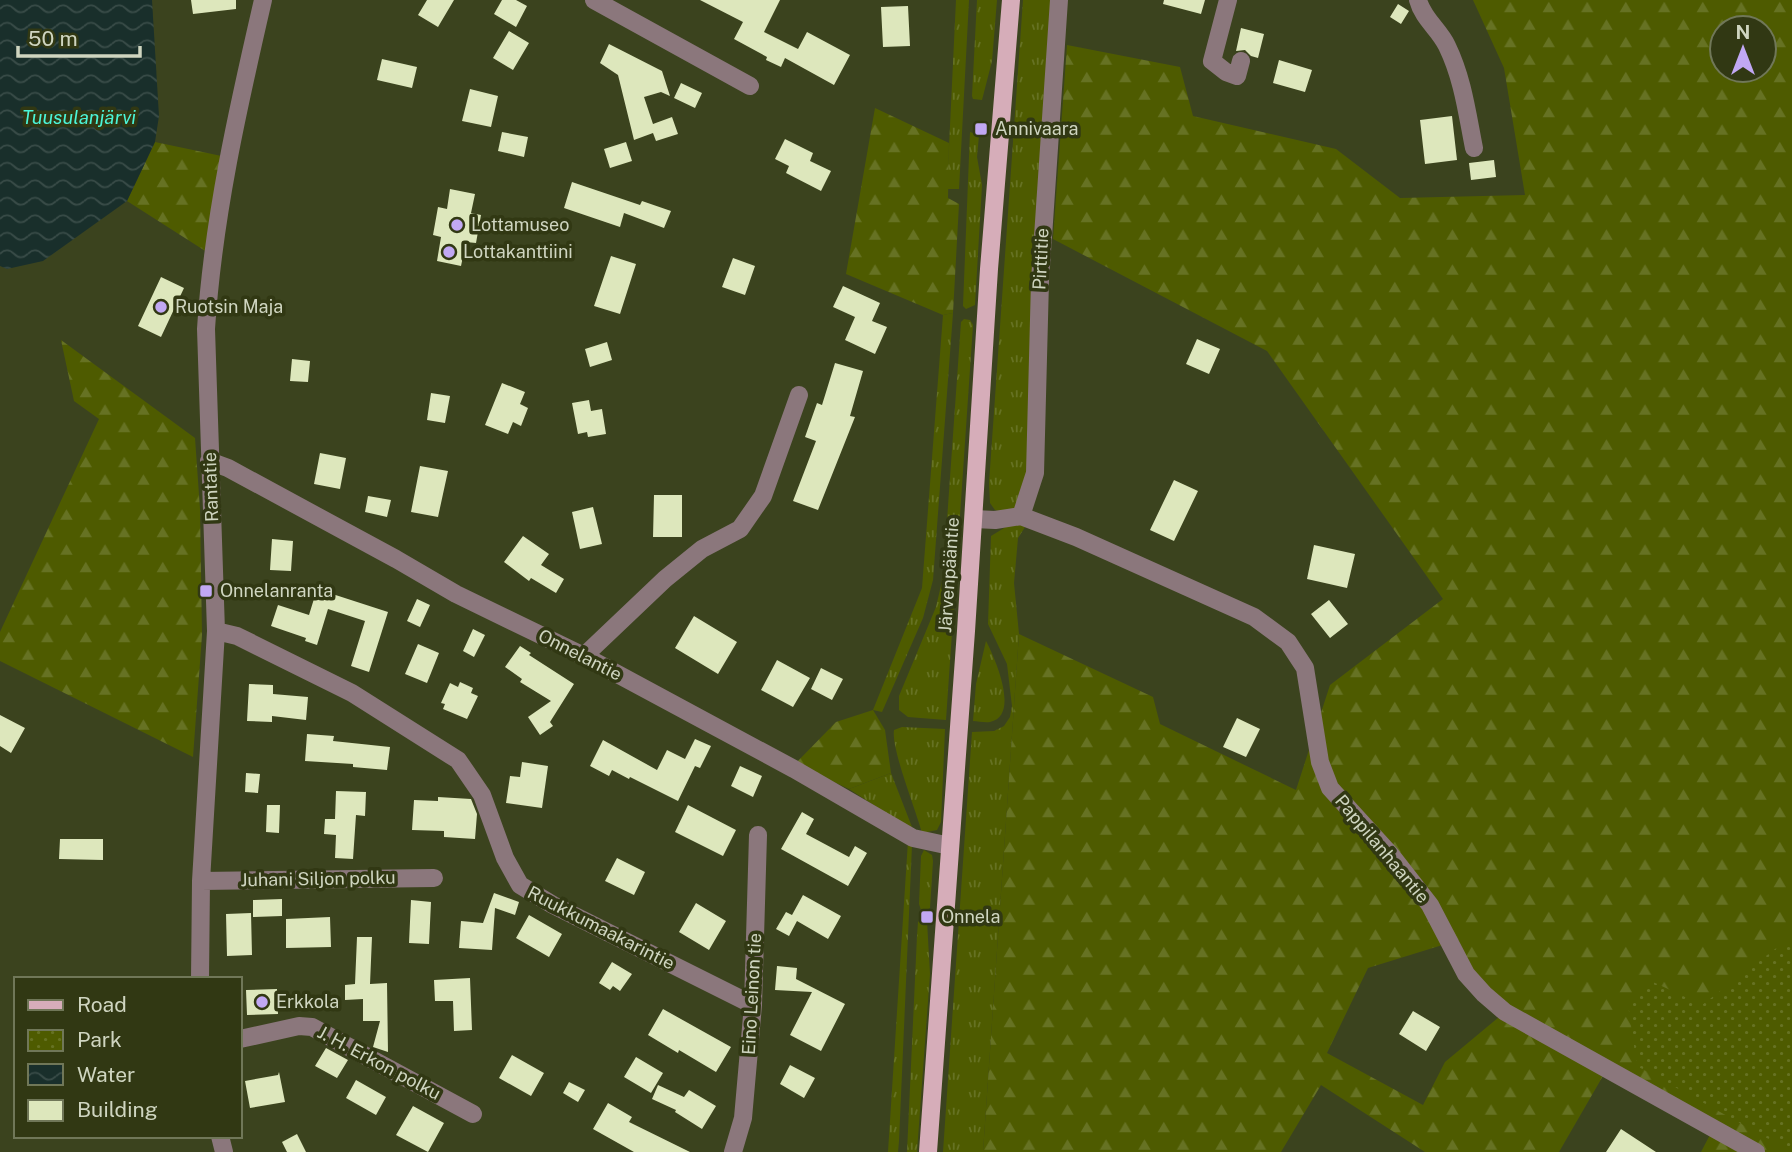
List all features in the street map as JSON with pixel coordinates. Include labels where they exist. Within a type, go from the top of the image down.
[{"type":"main road","name":"Järvenpääntie","points":[[928,1152],[974,519],[990,256],[1011,0]]},
{"type":"street","name":"Rantatie","points":[[200,977],[201,881],[216,631],[209,461],[206,329],[208,295],[225,184],[264,0]]},
{"type":"street","points":[[594,0],[750,86]]},
{"type":"street","name":"Pirttitie","points":[[1021,516],[1035,473],[1040,281],[1059,0]]},
{"type":"street","points":[[1228,0],[1212,61],[1226,72],[1237,76],[1241,61]]},
{"type":"street","points":[[1418,0],[1421,10],[1446,43],[1461,80],[1474,148]]},
{"type":"street","points":[[583,656],[665,579],[702,549],[740,529],[763,496],[799,395]]},
{"type":"street","name":"Onnelantie","points":[[209,461],[228,468],[456,594],[583,656],[794,769],[912,838],[950,846]]},
{"type":"street","name":"Pappilanhaantie","points":[[974,519],[995,520],[1021,516],[1076,537],[1254,617],[1288,642],[1305,668],[1320,762],[1330,788],[1415,884],[1430,905],[1465,974],[1505,1012],[1756,1152]]},
{"type":"street","name":"Ruukkumaakarintie","points":[[216,631],[237,636],[352,693],[457,760],[482,795],[506,858],[520,885],[553,905],[753,1005]]},
{"type":"street","name":"Eino Leinon tie","points":[[733,1152],[743,1118],[753,1005],[758,835]]},
{"type":"street","name":"Juhani Siljon polku","points":[[201,881],[434,878]]},
{"type":"street","name":"J. H. Erkon polku","points":[[242,1039],[299,1026],[312,1027],[473,1114]]},
{"type":"green space","points":[[956,0],[969,0],[959,189],[947,189]]},
{"type":"green space","points":[[977,0],[997,0],[992,61],[982,100],[973,99],[972,96]]},
{"type":"green space","points":[[1023,0],[1054,0],[1026,486],[1018,508],[1005,513],[995,510],[990,503],[989,483]]},
{"type":"green space","points":[[1473,0],[1792,0],[1792,1152],[1701,1152],[1713,1129],[1607,1069],[1559,1152],[1425,1152],[1321,1085],[1281,1152],[983,1152],[1019,634],[1153,697],[1160,724],[1296,790],[1330,685],[1443,599],[1267,351],[1053,239],[1067,45],[1180,67],[1193,116],[1336,149],[1400,198],[1525,195],[1504,68]],"holes":[[[1449,943],[1505,1012],[1445,1062],[1423,1105],[1327,1053],[1368,968]]]},
{"type":"green space","points":[[875,108],[949,143],[948,198],[959,204],[953,313],[943,315],[846,274]]},
{"type":"green space","points":[[970,132],[979,135],[977,157],[982,185],[975,305],[966,309],[963,306]]},
{"type":"green space","points":[[155,142],[231,158],[210,254],[127,201]]},
{"type":"green space","points":[[953,313],[933,580],[923,618],[882,712],[873,710],[922,588],[943,315]]},
{"type":"green space","points":[[964,319],[970,320],[973,325],[946,720],[908,717],[899,710],[899,696],[936,607],[943,577],[961,322]]},
{"type":"green space","points":[[61,340],[195,438],[200,509],[202,635],[193,757],[0,661],[0,632],[99,419],[74,401]]},
{"type":"green space","points":[[1027,524],[1018,538],[1014,583],[1019,634],[983,1152],[943,1152],[972,732],[994,731],[1004,726],[1010,717],[1012,706],[1007,664],[988,624],[991,536],[1009,525]]},
{"type":"green space","points":[[986,641],[999,672],[1004,698],[1004,709],[999,717],[990,722],[973,721],[976,684]]},
{"type":"green space","points":[[873,710],[885,730],[891,773],[849,789],[795,764],[836,722]]},
{"type":"green space","points":[[902,727],[945,729],[941,822],[937,830],[922,833],[896,751],[894,730]]},
{"type":"green space","points":[[891,773],[912,827],[909,828],[849,789]]},
{"type":"green space","points":[[908,841],[912,845],[899,1141],[898,1152],[888,1152]]},
{"type":"green space","points":[[924,850],[932,855],[933,861],[930,908],[926,911],[921,910],[919,904],[921,856]]},
{"type":"green space","points":[[922,919],[927,921],[930,974],[917,1152],[907,1152],[917,936],[918,922]]},
{"type":"green space","points":[[1792,936],[1792,1152],[1637,1066],[1628,1005],[1651,981],[1702,1005]]},
{"type":"water","name":"Tuusulanjärvi","points":[[0,0],[152,0],[159,116],[155,142],[127,201],[43,261],[7,269],[0,266]]},
{"type":"building","points":[[191,0],[236,0],[236,9],[193,14]]},
{"type":"building","points":[[427,0],[454,0],[438,27],[418,15]]},
{"type":"building","points":[[502,0],[516,0],[527,6],[516,27],[494,14]]},
{"type":"building","points":[[700,0],[780,0],[764,32],[798,49],[807,32],[850,55],[834,85],[785,58],[781,67],[734,39],[743,22]]},
{"type":"building","points":[[1164,0],[1205,0],[1201,14],[1163,4]]},
{"type":"building","points":[[1398,4],[1409,11],[1401,24],[1390,17]]},
{"type":"building","points":[[908,6],[910,46],[883,47],[881,7]]},
{"type":"building","points":[[1241,28],[1264,34],[1258,58],[1245,50],[1236,51]]},
{"type":"building","points":[[509,31],[529,43],[513,70],[493,58]]},
{"type":"building","points":[[609,44],[662,71],[670,96],[661,92],[644,97],[653,124],[672,117],[678,134],[656,141],[653,133],[634,140],[618,75],[600,63]]},
{"type":"building","points":[[382,59],[417,67],[412,88],[377,80]]},
{"type":"building","points":[[1279,60],[1312,70],[1305,92],[1273,83]]},
{"type":"building","points":[[681,83],[702,93],[695,108],[674,98]]},
{"type":"building","points":[[470,89],[498,96],[491,127],[462,121]]},
{"type":"building","points":[[1452,116],[1457,160],[1425,164],[1420,120]]},
{"type":"building","points":[[502,132],[528,137],[524,157],[498,151]]},
{"type":"building","points":[[785,139],[813,153],[810,161],[831,171],[821,191],[786,173],[789,166],[775,159]]},
{"type":"building","points":[[626,142],[632,161],[610,168],[604,149]]},
{"type":"building","points":[[1494,160],[1496,177],[1471,180],[1469,163]]},
{"type":"building","points":[[572,182],[640,205],[642,201],[671,211],[664,228],[624,213],[620,227],[564,208]]},
{"type":"building","name":"Lottamuseo","points":[[450,189],[475,194],[471,213],[481,215],[476,243],[466,242],[461,266],[437,261],[441,237],[433,235],[438,207],[447,209]]},
{"type":"building","points":[[611,256],[636,264],[620,314],[594,306]]},
{"type":"building","points":[[733,258],[755,266],[745,295],[722,287]]},
{"type":"building","name":"Ruotsin Maja","points":[[161,277],[184,288],[161,337],[138,326]]},
{"type":"building","points":[[843,286],[880,303],[872,321],[887,327],[875,354],[845,340],[855,317],[833,307]]},
{"type":"building","points":[[1197,339],[1220,349],[1209,374],[1186,364]]},
{"type":"building","points":[[607,342],[612,360],[590,367],[585,349]]},
{"type":"building","points":[[292,359],[310,361],[308,382],[290,381]]},
{"type":"building","points":[[835,363],[863,371],[850,416],[855,417],[818,510],[793,501],[816,441],[805,437],[817,403],[822,405]]},
{"type":"building","points":[[502,383],[525,392],[520,404],[528,408],[521,426],[513,422],[508,434],[485,425]]},
{"type":"building","points":[[431,393],[450,396],[445,423],[427,420]]},
{"type":"building","points":[[589,400],[591,411],[602,409],[606,434],[588,437],[587,432],[578,434],[572,403]]},
{"type":"building","points":[[320,453],[346,458],[340,489],[314,484]]},
{"type":"building","points":[[420,466],[448,471],[438,517],[411,512]]},
{"type":"building","points":[[1174,480],[1198,491],[1174,541],[1150,530]]},
{"type":"building","points":[[654,495],[682,495],[682,537],[653,537]]},
{"type":"building","points":[[368,496],[391,500],[387,517],[365,512]]},
{"type":"building","points":[[593,507],[602,544],[580,549],[572,512]]},
{"type":"building","points":[[523,536],[549,554],[541,565],[564,579],[556,593],[531,578],[529,581],[504,562]]},
{"type":"building","points":[[272,539],[293,541],[291,571],[270,570]]},
{"type":"building","points":[[1314,545],[1355,554],[1347,588],[1307,579]]},
{"type":"building","points":[[317,589],[388,612],[369,672],[351,666],[365,621],[328,609],[317,645],[305,641],[306,638],[271,626],[278,605],[309,615]]},
{"type":"building","points":[[417,599],[430,605],[420,627],[407,621]]},
{"type":"building","points":[[1329,600],[1348,624],[1330,638],[1311,614]]},
{"type":"building","points":[[694,616],[737,642],[718,674],[675,648]]},
{"type":"building","points":[[473,629],[485,635],[474,657],[463,651]]},
{"type":"building","points":[[418,644],[439,653],[427,683],[405,674]]},
{"type":"building","points":[[520,646],[531,653],[529,655],[574,684],[550,722],[553,726],[540,735],[528,717],[551,701],[520,682],[522,679],[505,667]]},
{"type":"building","points":[[777,660],[810,678],[793,707],[761,690]]},
{"type":"building","points":[[821,668],[843,679],[832,700],[811,689]]},
{"type":"building","points":[[460,682],[473,688],[471,693],[478,696],[467,719],[443,709],[445,704],[441,703],[450,683],[458,687]]},
{"type":"building","points":[[249,684],[273,685],[273,694],[308,697],[306,720],[272,716],[272,722],[247,721]]},
{"type":"building","points":[[0,715],[25,728],[11,753],[0,746]]},
{"type":"building","points":[[1237,718],[1260,729],[1246,757],[1223,747]]},
{"type":"building","points":[[307,734],[334,736],[333,741],[390,747],[387,770],[353,767],[353,764],[305,761]]},
{"type":"building","points":[[695,739],[711,746],[700,768],[695,766],[678,801],[630,777],[629,779],[612,770],[609,776],[590,766],[603,740],[657,770],[667,750],[685,759]]},
{"type":"building","points":[[522,762],[548,766],[542,808],[506,803],[510,776],[520,777]]},
{"type":"building","points":[[740,766],[762,776],[753,797],[731,786]]},
{"type":"building","points":[[246,773],[260,774],[258,793],[245,792]]},
{"type":"building","points":[[336,791],[366,792],[365,816],[356,815],[353,859],[335,858],[336,835],[324,834],[325,819],[335,819]]},
{"type":"building","points":[[438,797],[471,799],[477,814],[475,839],[444,837],[444,831],[412,830],[414,800],[438,801]]},
{"type":"building","points":[[267,805],[280,805],[279,833],[266,832]]},
{"type":"building","points":[[688,805],[736,830],[723,856],[675,832]]},
{"type":"building","points":[[802,812],[814,819],[806,834],[849,857],[855,846],[867,853],[848,886],[781,849]]},
{"type":"building","points":[[60,839],[103,839],[103,860],[59,859]]},
{"type":"building","points":[[617,858],[645,872],[634,895],[605,881]]},
{"type":"building","points":[[494,893],[519,902],[515,915],[495,908],[492,950],[459,948],[461,921],[483,923]]},
{"type":"building","points":[[803,895],[841,916],[828,939],[797,921],[789,936],[776,929],[786,912],[792,915]]},
{"type":"building","points":[[282,899],[282,916],[253,917],[253,900]]},
{"type":"building","points":[[411,900],[431,902],[429,944],[409,943]]},
{"type":"building","points":[[696,903],[726,921],[709,950],[679,932]]},
{"type":"building","points":[[251,913],[252,955],[227,956],[226,914]]},
{"type":"building","points":[[529,915],[562,934],[549,957],[516,938]]},
{"type":"building","points":[[330,917],[331,947],[286,948],[286,919]]},
{"type":"building","points":[[357,937],[372,937],[370,984],[387,983],[388,1052],[373,1047],[380,1021],[363,1021],[363,999],[345,1000],[345,985],[355,984]]},
{"type":"building","points":[[612,962],[632,974],[620,991],[613,986],[610,990],[599,983]]},
{"type":"building","points":[[777,966],[797,968],[796,979],[845,1004],[821,1051],[790,1035],[812,992],[775,990]]},
{"type":"building","points":[[470,978],[472,1030],[454,1031],[453,1001],[435,1001],[434,980]]},
{"type":"building","name":"Erkkola","points":[[277,989],[278,1014],[247,1015],[246,990]]},
{"type":"building","points":[[663,1009],[731,1047],[716,1072],[648,1035]]},
{"type":"building","points":[[1413,1011],[1440,1027],[1426,1051],[1399,1034]]},
{"type":"building","points":[[326,1048],[348,1060],[337,1078],[315,1066]]},
{"type":"building","points":[[512,1055],[544,1073],[531,1096],[499,1078]]},
{"type":"building","points":[[636,1057],[663,1073],[651,1093],[624,1077]]},
{"type":"building","points":[[790,1065],[815,1078],[804,1098],[780,1084]]},
{"type":"building","points":[[279,1072],[285,1102],[250,1108],[245,1081],[278,1075]]},
{"type":"building","points":[[356,1080],[386,1097],[376,1115],[346,1098]]},
{"type":"building","points":[[569,1082],[585,1090],[578,1102],[563,1093]]},
{"type":"building","points":[[658,1085],[684,1097],[689,1090],[716,1106],[702,1129],[675,1112],[676,1110],[652,1099]]},
{"type":"building","points":[[608,1103],[632,1117],[629,1122],[690,1152],[634,1152],[593,1129]]},
{"type":"building","points":[[413,1106],[444,1123],[428,1152],[396,1135]]},
{"type":"building","points":[[1621,1129],[1656,1152],[1606,1152]]},
{"type":"building","points":[[297,1134],[306,1152],[287,1152],[282,1142]]},
{"type":"place","name":"Annivaara","points":[[981,129]]},
{"type":"place","name":"Lottamuseo","points":[[457,225]]},
{"type":"place","name":"Lottakanttiini","points":[[449,252]]},
{"type":"place","name":"Ruotsin Maja","points":[[161,307]]},
{"type":"place","name":"Onnelanranta","points":[[206,591]]},
{"type":"place","name":"Onnela","points":[[927,917]]},
{"type":"place","name":"Erkkola","points":[[262,1002]]}]
